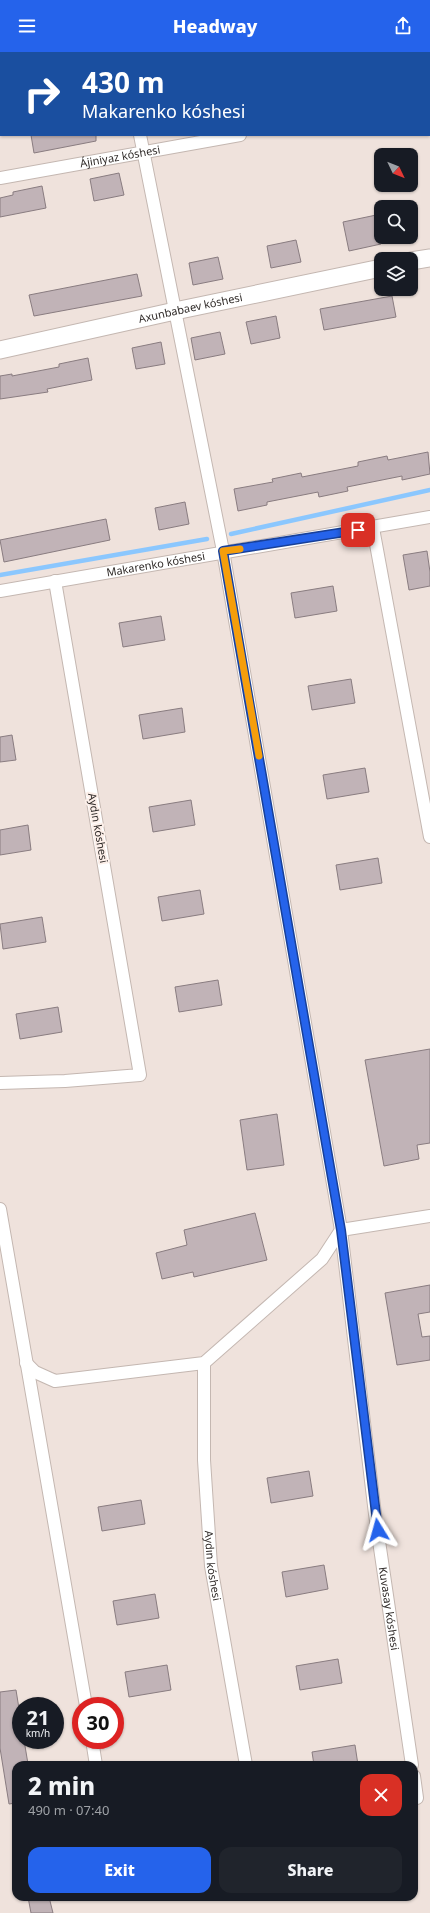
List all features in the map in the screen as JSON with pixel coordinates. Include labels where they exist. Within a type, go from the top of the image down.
[{"type":"street","name":"Kuvasay kóshesi","points":[[140,136],[223,551],[341,1230],[375,1514],[411,1761]]},
{"type":"street","name":"Ájiniyaz kóshesi","points":[[0,178],[234,136]]},
{"type":"street","points":[[418,261],[430,258]]},
{"type":"street","name":"Axunbabaev kóshesi","points":[[0,350],[175,311],[374,269]]},
{"type":"street","name":"Makarenko kóshesi","points":[[0,591],[223,551],[373,528],[430,517]]},
{"type":"street","points":[[373,528],[430,837]]},
{"type":"street","name":"Aydın kóshesi","points":[[0,1082],[65,1081],[140,1075],[55,581]]},
{"type":"street","points":[[0,1209],[84,1697]]},
{"type":"street","points":[[26,1363],[35,1372],[55,1381],[204,1364],[322,1259],[341,1230],[430,1216]]},
{"type":"street","name":"Aydın kóshesi","points":[[204,1364],[204,1460],[211,1566],[245,1761]]},
{"type":"street","points":[[93,1749],[95,1761]]},
{"type":"building","points":[[31,136],[96,136],[96,141],[34,153]]},
{"type":"building","points":[[119,173],[124,195],[94,201],[90,179]]},
{"type":"building","points":[[42,186],[46,208],[0,217],[0,198],[13,195],[13,192]]},
{"type":"building","points":[[374,215],[374,244],[381,244],[349,251],[343,222]]},
{"type":"building","points":[[296,240],[301,262],[271,268],[267,246]]},
{"type":"building","points":[[218,257],[223,279],[193,285],[189,263]]},
{"type":"building","points":[[137,274],[142,296],[34,316],[29,295]]},
{"type":"building","points":[[392,296],[396,317],[324,330],[320,309]]},
{"type":"building","points":[[276,316],[280,338],[251,344],[246,322]]},
{"type":"building","points":[[220,332],[225,354],[195,360],[191,338]]},
{"type":"building","points":[[161,342],[165,364],[136,369],[132,348]]},
{"type":"building","points":[[88,358],[92,380],[47,389],[48,392],[0,399],[0,376],[12,374],[12,376],[59,367],[59,364]]},
{"type":"building","points":[[428,452],[430,474],[402,480],[402,476],[347,487],[348,491],[319,497],[318,492],[267,502],[267,505],[238,511],[234,489],[273,482],[272,479],[301,473],[302,477],[358,466],[358,462],[387,456],[388,460]]},
{"type":"building","points":[[185,502],[189,524],[159,530],[155,508]]},
{"type":"building","points":[[106,519],[110,540],[4,562],[0,540]]},
{"type":"building","points":[[427,551],[430,586],[409,590],[403,555]]},
{"type":"building","points":[[333,586],[337,611],[295,618],[291,593]]},
{"type":"building","points":[[161,616],[165,640],[123,647],[119,623]]},
{"type":"building","points":[[351,679],[355,703],[312,710],[308,686]]},
{"type":"building","points":[[182,708],[185,732],[143,739],[139,715]]},
{"type":"building","points":[[12,735],[16,760],[0,762],[0,737]]},
{"type":"building","points":[[365,768],[369,792],[327,799],[323,775]]},
{"type":"building","points":[[191,800],[195,825],[153,832],[149,807]]},
{"type":"building","points":[[28,825],[31,850],[0,855],[0,830]]},
{"type":"building","points":[[378,858],[382,883],[340,890],[336,865]]},
{"type":"building","points":[[200,890],[204,914],[162,921],[158,897]]},
{"type":"building","points":[[42,917],[46,942],[3,949],[0,924]]},
{"type":"building","points":[[218,980],[222,1005],[179,1012],[175,987]]},
{"type":"building","points":[[58,1007],[62,1032],[20,1039],[16,1014]]},
{"type":"building","points":[[430,1049],[430,1143],[417,1145],[419,1159],[384,1166],[365,1060]]},
{"type":"building","points":[[277,1114],[284,1165],[247,1170],[240,1120]]},
{"type":"building","points":[[255,1213],[267,1260],[194,1277],[193,1272],[162,1279],[156,1253],[187,1245],[184,1230]]},
{"type":"building","points":[[430,1285],[430,1312],[418,1314],[422,1337],[430,1336],[430,1360],[397,1365],[385,1293]]},
{"type":"building","points":[[309,1471],[313,1496],[271,1503],[267,1478]]},
{"type":"building","points":[[141,1500],[145,1524],[102,1531],[98,1507]]},
{"type":"building","points":[[324,1565],[328,1589],[286,1597],[282,1572]]},
{"type":"building","points":[[155,1594],[159,1618],[117,1625],[113,1601]]},
{"type":"building","points":[[338,1659],[342,1683],[300,1690],[296,1666]]},
{"type":"building","points":[[167,1665],[171,1690],[129,1697],[125,1672]]},
{"type":"building","points":[[16,1690],[17,1697],[12,1697],[12,1749],[26,1749],[28,1761],[12,1761],[12,1804],[9,1804],[0,1748],[0,1692]]},
{"type":"building","points":[[355,1745],[357,1761],[313,1761],[312,1752]]},
{"type":"building","points":[[29,1901],[50,1901],[53,1913],[31,1913]]},
{"type":"waterway","points":[[231,534],[430,490]]},
{"type":"waterway","points":[[0,575],[207,539]]},
{"type":"slow traffic","points":[[240,549],[223,551],[259,756]]},
{"type":"route","points":[[358,530],[223,551],[341,1230],[378,1530]]}]
